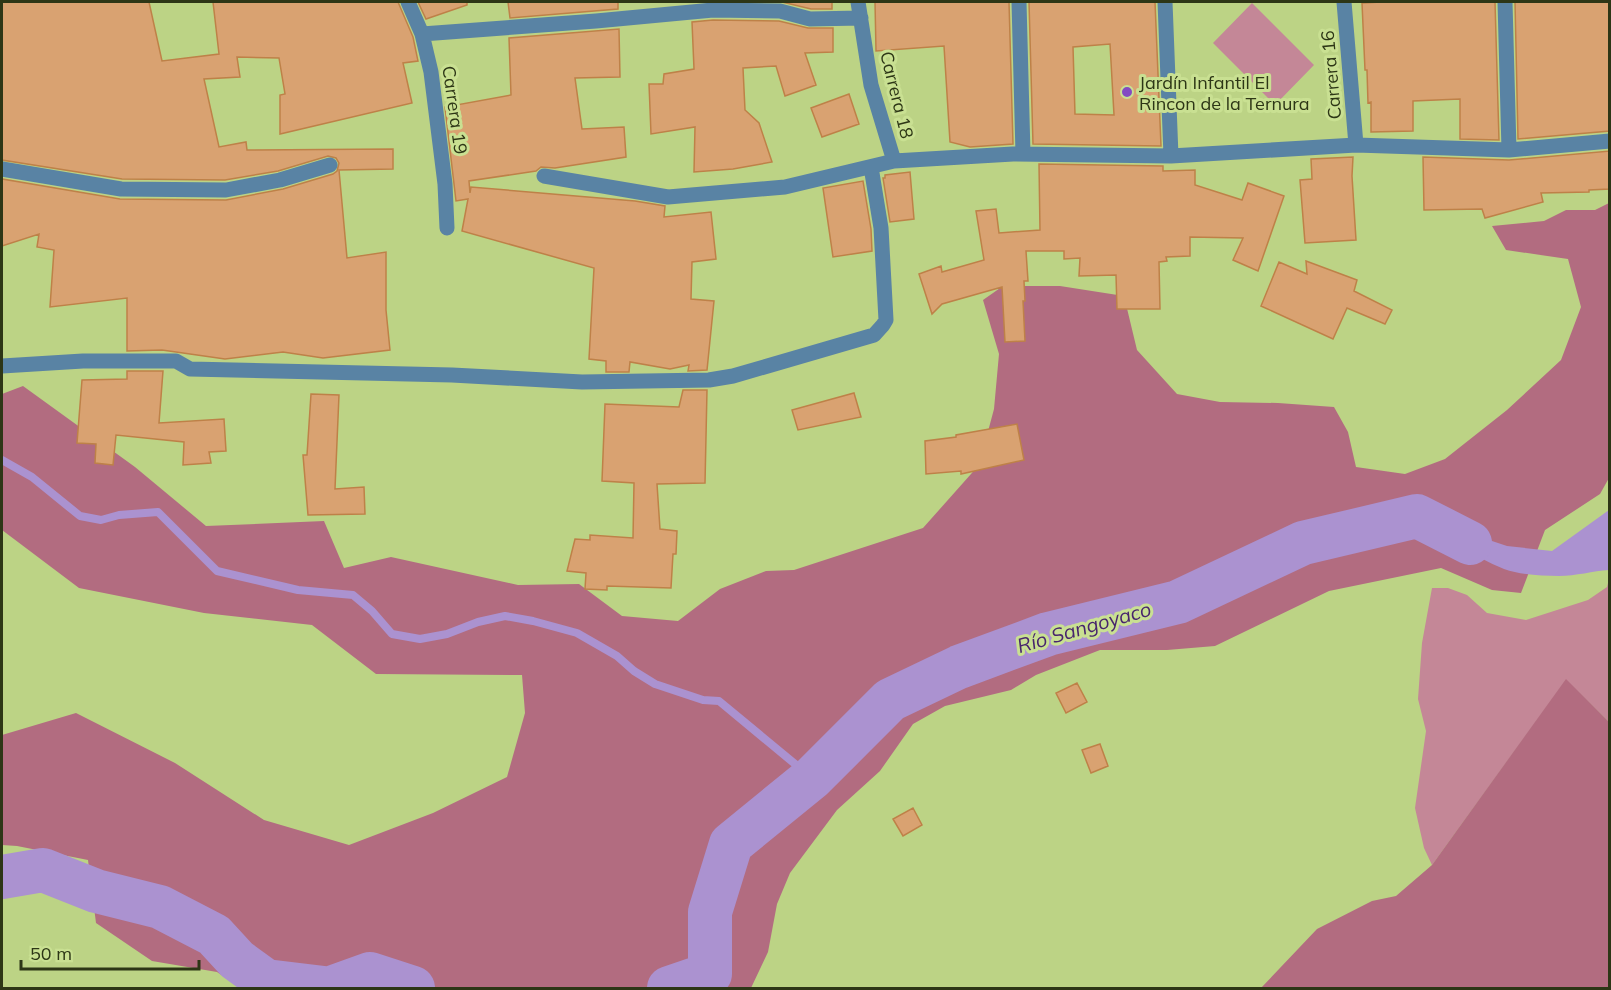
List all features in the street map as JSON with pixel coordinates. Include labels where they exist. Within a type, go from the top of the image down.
[{"type":"street","name":"Carrera 19","points":[[408,2],[422,34],[431,72],[445,184],[447,228]]},
{"type":"street","name":"Carrera 18","points":[[858,2],[871,85],[894,161]]},
{"type":"street","points":[[1019,2],[1023,154]]},
{"type":"street","points":[[1165,2],[1171,156]]},
{"type":"street","name":"Carrera 16","points":[[1344,2],[1356,145]]},
{"type":"street","points":[[1505,2],[1509,150]]},
{"type":"street","points":[[422,34],[713,10],[780,12],[810,19],[861,18]]},
{"type":"street","points":[[544,176],[668,197],[785,187],[894,161],[1023,154],[1171,156],[1356,145],[1509,150],[1610,141]]},
{"type":"street","points":[[2,169],[121,189],[226,190],[280,180],[330,165]]},
{"type":"street","points":[[2,366],[83,361],[176,361],[190,369],[452,375],[582,382],[709,380],[733,376],[874,335],[884,326],[886,320],[881,228],[871,167]]},
{"type":"shaded area","points":[[1252,3],[1314,65],[1275,105],[1213,43]]},
{"type":"shaded area","points":[[1609,203],[1609,478],[1600,494],[1545,530],[1521,593],[1492,590],[1441,568],[1329,591],[1215,646],[1167,650],[1100,650],[1036,675],[1011,690],[945,706],[913,724],[880,771],[837,810],[790,873],[777,904],[768,952],[751,988],[241,988],[217,972],[152,961],[96,923],[88,860],[2,845],[2,735],[76,713],[175,763],[264,820],[349,845],[433,813],[507,777],[525,713],[522,675],[376,674],[312,625],[204,613],[79,588],[2,530],[2,394],[23,386],[135,467],[206,526],[324,521],[344,568],[391,557],[518,585],[579,584],[622,616],[678,621],[720,589],[766,571],[794,570],[923,528],[979,465],[994,409],[999,354],[983,300],[1003,286],[1060,286],[1124,296],[1137,350],[1177,394],[1220,402],[1334,407],[1348,432],[1356,467],[1405,474],[1445,459],[1507,410],[1561,360],[1581,307],[1568,259],[1506,250],[1492,226],[1544,221],[1566,210],[1595,210]]},
{"type":"shaded area","points":[[1609,510],[1609,570],[1559,576],[1517,573],[1492,564],[1417,516],[1507,546],[1552,551]]},
{"type":"shaded area","points":[[1609,579],[1609,722],[1566,680],[1432,865],[1424,848],[1415,808],[1426,731],[1418,699],[1422,643],[1432,588],[1448,588],[1467,595],[1487,613],[1526,620],[1588,600],[1607,587]]},
{"type":"shaded area","points":[[1566,679],[1609,722],[1609,988],[1261,988],[1317,929],[1372,901],[1396,896],[1432,865]]},
{"type":"building","points":[[2,2],[149,2],[162,61],[219,54],[213,2],[398,2],[413,37],[418,61],[403,63],[412,103],[280,134],[280,95],[285,94],[279,58],[237,57],[240,77],[204,79],[219,147],[246,142],[247,150],[393,149],[393,169],[339,170],[347,258],[386,252],[386,310],[390,350],[323,358],[283,352],[225,359],[162,350],[127,351],[127,298],[50,307],[54,250],[37,247],[39,234],[2,246],[2,179],[120,199],[226,200],[283,189],[333,174],[337,171],[339,163],[336,158],[328,156],[278,171],[225,180],[122,179],[2,160]]},
{"type":"building","points":[[418,2],[467,2],[467,5],[426,19]]},
{"type":"building","points":[[508,2],[618,2],[618,9],[510,18]]},
{"type":"building","points":[[782,2],[832,2],[832,9],[811,9]]},
{"type":"building","points":[[875,2],[1009,2],[1013,144],[970,147],[950,142],[944,46],[876,51]]},
{"type":"building","points":[[1029,2],[1155,2],[1161,146],[1033,144]],"holes":[[[1110,44],[1114,115],[1075,114],[1073,47]]]},
{"type":"building","points":[[1495,2],[1499,140],[1460,139],[1460,99],[1413,101],[1413,131],[1371,132],[1371,102],[1368,103],[1362,3]]},
{"type":"building","points":[[1515,2],[1610,2],[1610,131],[1518,139]]},
{"type":"building","points":[[779,21],[808,28],[833,28],[833,52],[805,53],[816,85],[785,96],[776,66],[743,68],[745,110],[759,123],[772,162],[733,169],[694,172],[695,127],[651,134],[649,84],[663,84],[664,74],[694,69],[692,22]]},
{"type":"building","points":[[619,29],[620,77],[575,78],[582,129],[624,127],[626,157],[555,168],[541,167],[536,171],[469,181],[470,193],[471,187],[635,201],[665,206],[664,217],[711,212],[716,259],[692,262],[691,299],[714,301],[707,370],[688,371],[689,365],[670,369],[630,362],[629,372],[606,372],[606,361],[589,359],[594,268],[462,231],[468,199],[456,201],[445,107],[511,95],[509,38]]},
{"type":"building","points":[[849,94],[859,124],[822,137],[811,108]]},
{"type":"building","points":[[1610,151],[1610,189],[1541,193],[1543,202],[1485,218],[1482,209],[1424,210],[1423,157],[1509,160]]},
{"type":"building","points":[[1353,157],[1356,240],[1305,243],[1300,180],[1312,179],[1311,159]]},
{"type":"building","points":[[1039,164],[1163,166],[1163,171],[1195,170],[1195,185],[1242,200],[1248,183],[1284,196],[1258,271],[1233,260],[1243,238],[1190,237],[1190,256],[1166,257],[1167,261],[1159,262],[1160,309],[1117,309],[1116,275],[1079,276],[1080,258],[1064,259],[1064,251],[1026,251],[1028,281],[1024,281],[1025,301],[1023,301],[1025,341],[1005,342],[1002,287],[942,304],[932,314],[919,274],[941,266],[942,272],[984,260],[976,211],[996,209],[999,233],[1040,230]]},
{"type":"building","points":[[910,172],[914,219],[890,222],[883,178],[885,175]]},
{"type":"building","points":[[863,181],[871,229],[872,251],[833,257],[823,188]]},
{"type":"building","points":[[1306,261],[1357,280],[1354,291],[1392,310],[1385,324],[1347,308],[1333,339],[1261,306],[1279,262],[1307,274]]},
{"type":"building","points":[[127,371],[163,371],[159,423],[224,419],[226,451],[209,452],[211,463],[183,465],[184,442],[116,435],[113,465],[95,463],[96,444],[77,443],[82,380],[127,379]]},
{"type":"building","points":[[683,390],[707,390],[705,483],[657,484],[660,529],[677,531],[671,588],[607,586],[607,590],[585,589],[586,573],[567,571],[575,539],[590,540],[590,535],[633,538],[634,483],[602,481],[605,404],[679,407]]},
{"type":"building","points":[[854,393],[861,417],[798,430],[792,410]]},
{"type":"building","points":[[311,394],[339,395],[335,489],[364,487],[365,514],[308,515],[303,455],[307,455]]},
{"type":"building","points":[[1017,424],[1024,460],[961,474],[961,471],[926,474],[925,441]]},
{"type":"building","points":[[1077,683],[1087,702],[1066,713],[1056,693]]},
{"type":"building","points":[[1100,744],[1108,766],[1091,773],[1082,750]]},
{"type":"building","points":[[913,808],[922,825],[903,836],[893,819]]},
{"type":"waterway","points":[[2,460],[32,477],[80,516],[101,520],[119,515],[158,512],[217,571],[298,590],[353,595],[372,611],[392,634],[420,639],[447,634],[478,622],[505,616],[577,633],[617,656],[634,671],[655,684],[703,700],[719,701],[812,778]]},
{"type":"waterway","name":"Río Sangoyaco","points":[[669,988],[710,974],[710,912],[731,844],[812,778],[890,700],[959,667],[1048,634],[1178,602],[1303,543],[1417,516],[1470,543]]},
{"type":"waterway","name":"Río Sangoyaco","points":[[2,877],[43,870],[96,891],[160,907],[214,935],[237,960],[266,981],[324,988]]},
{"type":"waterway","name":"Río Sangoyaco","points":[[331,988],[370,974],[413,988]]},
{"type":"waterway","points":[[707,988],[710,974]]},
{"type":"place","name":"Jardín Infantil El Rincon de la Ternura","points":[[1127,92]]}]
